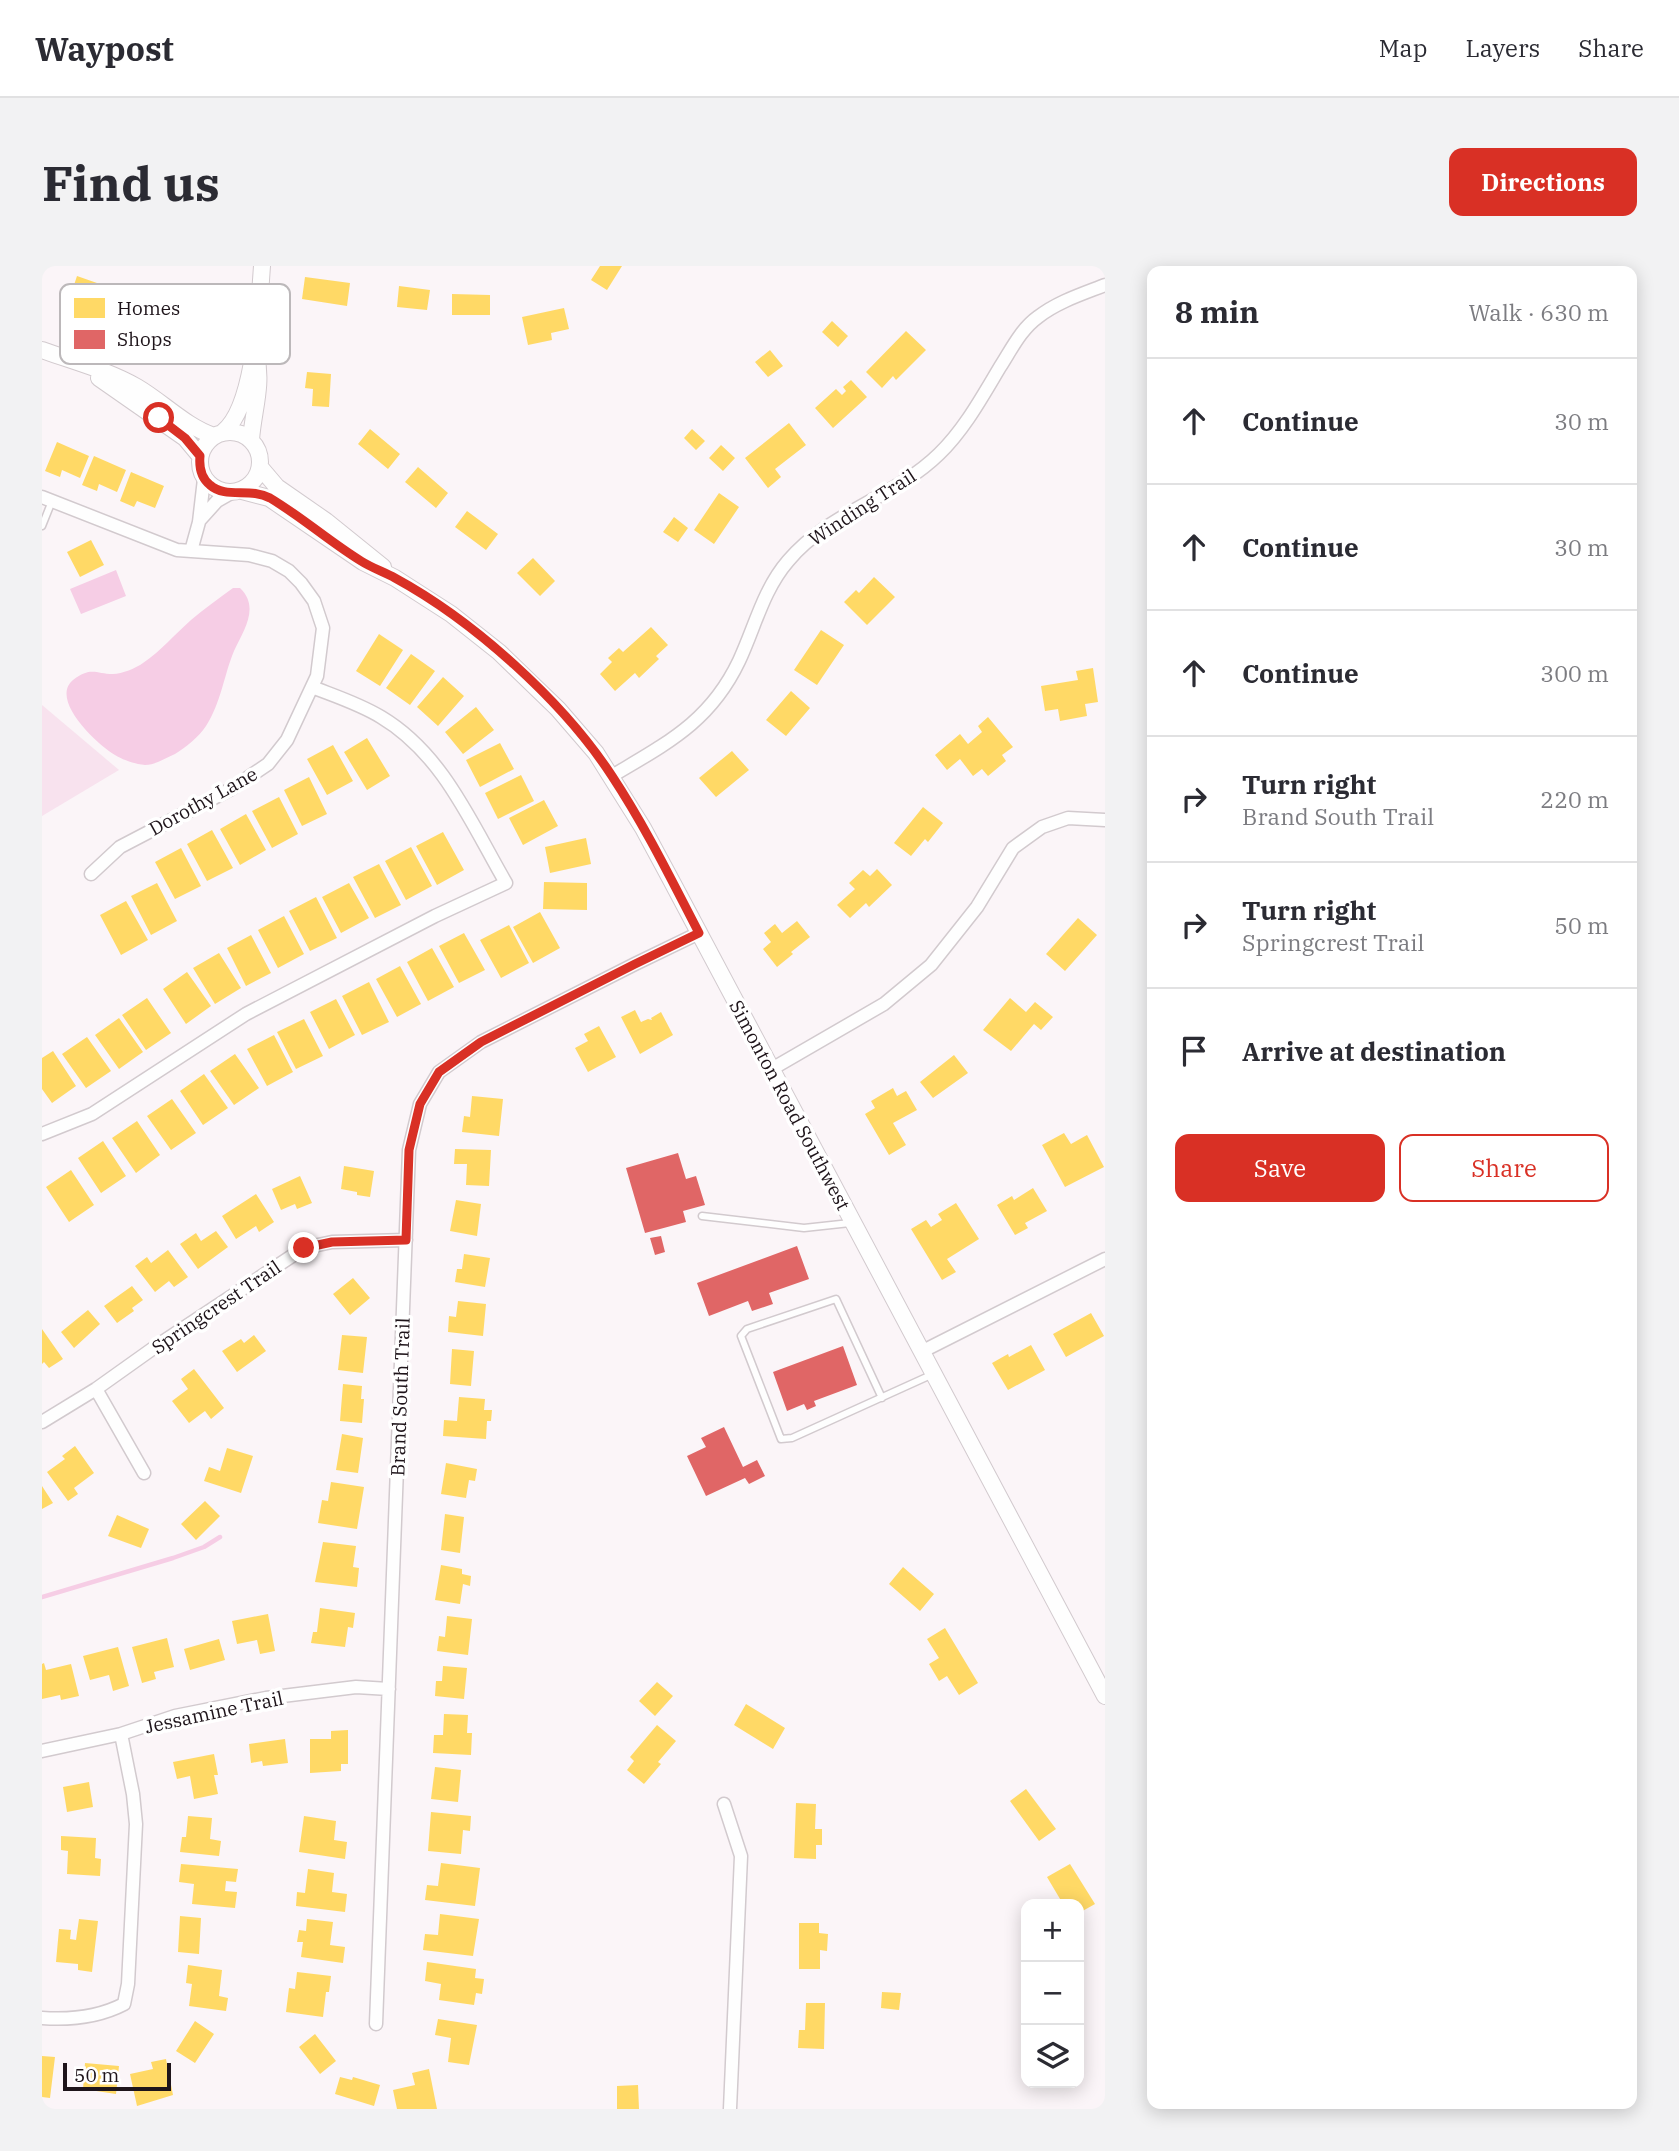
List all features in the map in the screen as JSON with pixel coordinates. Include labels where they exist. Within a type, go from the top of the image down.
[{"type":"street","points":[[261,284],[262,266]]},
{"type":"street","name":"Winding Trail","points":[[612,776],[676,737],[697,721],[714,701],[733,672],[773,583],[803,545],[839,518],[906,481],[940,453],[967,418],[1020,336],[1038,316],[1073,297],[1105,285]]},
{"type":"street","points":[[42,350],[60,357]]},
{"type":"street","points":[[236,492],[221,492],[211,487],[200,469],[200,456],[207,442],[219,434],[238,412],[252,364]]},
{"type":"street","points":[[251,440],[259,391],[258,364]]},
{"type":"street","points":[[83,365],[99,368],[139,388],[192,427],[219,434],[233,432],[251,440],[260,456],[257,477],[217,501],[199,522]]},
{"type":"street","points":[[83,365],[185,438],[200,456]]},
{"type":"street","name":"Simonton Road Southwest","points":[[260,467],[277,487],[370,554],[395,578]]},
{"type":"street","points":[[191,551],[199,522],[204,479]]},
{"type":"street","name":"Simonton Road Southwest","points":[[236,492],[269,498],[363,562],[395,578],[452,614],[499,652],[577,729],[612,776],[649,838],[1105,1696]]},
{"type":"street","name":"Dorothy Lane","points":[[47,499],[156,543],[191,551],[249,555],[271,561],[289,571],[301,583],[314,601],[323,628],[317,676],[287,740],[268,764],[231,789],[120,847],[91,874]]},
{"type":"street","points":[[42,1134],[92,1114],[246,1014],[435,916],[506,883],[464,808],[431,759],[398,728],[380,716],[312,687]]},
{"type":"street","points":[[770,1070],[884,1004],[931,965],[977,907],[1013,848],[1042,827],[1068,818],[1105,820]]},
{"type":"street","name":"Brand South Trail","points":[[376,2024],[409,1150],[420,1104],[439,1072],[481,1042],[699,933]]},
{"type":"street","name":"Springcrest Trail","points":[[42,1422],[96,1389],[304,1248],[332,1242],[406,1240]]},
{"type":"street","points":[[921,1352],[1105,1259]]},
{"type":"street","points":[[96,1389],[144,1473]]},
{"type":"street","name":"Jessamine Trail","points":[[42,1751],[121,1734],[174,1716],[266,1698],[356,1688],[388,1689]]},
{"type":"street","points":[[42,2018],[106,2014],[124,2004],[128,1984],[136,1824],[121,1734]]},
{"type":"street","points":[[724,1804],[741,1856],[730,2109]]},
{"type":"lane","points":[[42,526],[47,499]]},
{"type":"lane","points":[[702,1216],[804,1228],[852,1223]]},
{"type":"lane","points":[[882,1398],[835,1299],[747,1329],[741,1336],[780,1439],[792,1438],[882,1398],[933,1374]]},
{"type":"shaded area","points":[[116,570],[126,596],[81,614],[70,589]]},
{"type":"shaded area","points":[[233,588],[240,588],[246,595],[250,611],[215,708],[203,730],[175,754],[149,765],[129,762],[107,750],[71,710],[67,689],[73,680],[89,672],[117,674],[140,665]]},
{"type":"shaded area","points":[[42,705],[119,770],[42,816]]},
{"type":"building: Homes","points":[[600,266],[622,266],[607,290],[591,280]]},
{"type":"building: Homes","points":[[77,276],[100,284],[74,284]]},
{"type":"building: Homes","points":[[305,277],[350,283],[347,306],[302,299]]},
{"type":"building: Homes","points":[[399,286],[430,290],[427,310],[397,307]]},
{"type":"building: Homes","points":[[452,294],[490,295],[490,315],[452,315]]},
{"type":"building: Homes","points":[[564,308],[569,329],[551,333],[552,340],[528,345],[522,317]]},
{"type":"building: Homes","points":[[832,321],[848,336],[838,347],[822,332]]},
{"type":"building: Homes","points":[[906,331],[926,350],[896,380],[893,376],[882,388],[866,372]]},
{"type":"building: Homes","points":[[770,350],[783,366],[768,377],[755,362]]},
{"type":"building: Homes","points":[[307,372],[331,374],[329,407],[312,406],[313,389],[305,388]]},
{"type":"building: Homes","points":[[851,380],[867,397],[833,428],[815,408],[836,389],[842,395],[846,391],[843,387]]},
{"type":"building: Homes","points":[[789,423],[806,445],[775,469],[781,477],[768,488],[745,458]]},
{"type":"building: Homes","points":[[370,429],[400,454],[388,469],[358,444]]},
{"type":"building: Homes","points":[[692,429],[705,441],[696,450],[684,438]]},
{"type":"building: Homes","points":[[57,442],[89,456],[80,478],[62,470],[60,477],[45,471]]},
{"type":"building: Homes","points":[[721,445],[735,458],[723,471],[709,458]]},
{"type":"building: Homes","points":[[94,456],[126,470],[117,492],[99,484],[97,491],[82,485]]},
{"type":"building: Homes","points":[[418,467],[448,493],[436,508],[405,482]]},
{"type":"building: Homes","points":[[131,472],[164,486],[155,508],[137,501],[134,507],[120,501]]},
{"type":"building: Homes","points":[[719,493],[739,507],[714,544],[694,530]]},
{"type":"building: Homes","points":[[467,511],[498,534],[486,550],[455,527]]},
{"type":"building: Homes","points":[[674,517],[688,528],[678,542],[663,532]]},
{"type":"building: Homes","points":[[91,540],[104,565],[80,577],[67,552]]},
{"type":"building: Homes","points":[[533,558],[555,581],[540,596],[517,573]]},
{"type":"building: Homes","points":[[874,577],[895,597],[867,625],[844,602],[856,590],[859,593]]},
{"type":"building: Homes","points":[[651,627],[668,645],[656,656],[659,659],[639,678],[635,673],[615,691],[600,674],[612,662],[608,658],[619,648],[623,652]]},
{"type":"building: Homes","points":[[821,630],[844,645],[817,685],[794,670]]},
{"type":"building: Homes","points":[[379,634],[403,650],[380,686],[356,671]]},
{"type":"building: Homes","points":[[411,654],[435,671],[410,705],[386,688]]},
{"type":"building: Homes","points":[[1093,668],[1098,702],[1085,704],[1087,716],[1060,721],[1058,709],[1045,711],[1041,686],[1078,680],[1076,671]]},
{"type":"building: Homes","points":[[443,677],[464,696],[438,726],[417,707]]},
{"type":"building: Homes","points":[[791,691],[810,708],[786,736],[766,720]]},
{"type":"building: Homes","points":[[476,707],[494,730],[463,754],[445,732]]},
{"type":"building: Homes","points":[[988,717],[1013,747],[1002,755],[1006,761],[988,776],[982,769],[973,776],[960,759],[947,770],[935,755],[960,734],[968,744],[982,732],[978,726]]},
{"type":"building: Homes","points":[[367,738],[390,776],[367,790],[344,752]]},
{"type":"building: Homes","points":[[500,743],[514,769],[480,787],[466,760]]},
{"type":"building: Homes","points":[[333,745],[353,781],[327,795],[307,759]]},
{"type":"building: Homes","points":[[732,751],[749,770],[716,797],[699,778]]},
{"type":"building: Homes","points":[[521,775],[534,801],[498,819],[485,793]]},
{"type":"building: Homes","points":[[309,777],[327,814],[302,826],[284,790]]},
{"type":"building: Homes","points":[[279,797],[298,834],[272,848],[252,811]]},
{"type":"building: Homes","points":[[544,800],[558,826],[523,845],[509,818]]},
{"type":"building: Homes","points":[[923,807],[943,823],[928,842],[925,839],[911,856],[894,843]]},
{"type":"building: Homes","points":[[246,814],[266,850],[240,865],[220,829]]},
{"type":"building: Homes","points":[[212,830],[233,868],[207,881],[187,844]]},
{"type":"building: Homes","points":[[443,832],[464,870],[437,885],[416,846]]},
{"type":"building: Homes","points":[[586,838],[591,864],[550,873],[545,847]]},
{"type":"building: Homes","points":[[411,847],[432,886],[406,900],[385,861]]},
{"type":"building: Homes","points":[[181,848],[201,886],[175,899],[155,862]]},
{"type":"building: Homes","points":[[379,864],[401,905],[375,918],[353,877]]},
{"type":"building: Homes","points":[[877,869],[892,885],[869,907],[866,903],[850,918],[837,905],[855,889],[849,883],[863,870],[870,876]]},
{"type":"building: Homes","points":[[544,882],[587,883],[587,910],[543,909]]},
{"type":"building: Homes","points":[[157,883],[177,921],[151,935],[131,896]]},
{"type":"building: Homes","points":[[349,883],[369,918],[341,933],[322,897]]},
{"type":"building: Homes","points":[[316,897],[337,938],[310,951],[289,911]]},
{"type":"building: Homes","points":[[126,901],[148,940],[121,955],[100,915]]},
{"type":"building: Homes","points":[[540,912],[560,948],[533,963],[513,927]]},
{"type":"building: Homes","points":[[284,916],[304,954],[278,968],[258,930]]},
{"type":"building: Homes","points":[[1078,918],[1097,935],[1065,971],[1046,954]]},
{"type":"building: Homes","points":[[797,921],[810,937],[777,967],[763,949],[771,942],[764,933],[775,924],[782,933]]},
{"type":"building: Homes","points":[[509,925],[529,963],[501,978],[480,940]]},
{"type":"building: Homes","points":[[464,933],[485,970],[459,983],[439,946]]},
{"type":"building: Homes","points":[[251,935],[271,973],[246,986],[227,948]]},
{"type":"building: Homes","points":[[432,948],[454,987],[428,1001],[407,962]]},
{"type":"building: Homes","points":[[219,953],[241,988],[215,1004],[193,968]]},
{"type":"building: Homes","points":[[400,966],[421,1004],[397,1017],[376,979]]},
{"type":"building: Homes","points":[[187,972],[211,1006],[186,1024],[163,989]]},
{"type":"building: Homes","points":[[369,982],[389,1022],[362,1035],[342,996]]},
{"type":"building: Homes","points":[[147,998],[171,1033],[146,1050],[122,1015]]},
{"type":"building: Homes","points":[[1010,998],[1026,1012],[1035,1002],[1053,1017],[1041,1030],[1034,1024],[1011,1051],[983,1030]]},
{"type":"building: Homes","points":[[336,999],[355,1035],[329,1049],[310,1012]]},
{"type":"building: Homes","points":[[635,1010],[641,1022],[652,1020],[651,1018],[661,1012],[673,1035],[640,1054],[621,1017]]},
{"type":"building: Homes","points":[[119,1018],[143,1052],[119,1069],[95,1035]]},
{"type":"building: Homes","points":[[304,1019],[323,1056],[296,1069],[277,1032]]},
{"type":"building: Homes","points":[[599,1026],[616,1057],[588,1072],[575,1048],[588,1041],[584,1034]]},
{"type":"building: Homes","points":[[274,1035],[293,1072],[267,1086],[247,1049]]},
{"type":"building: Homes","points":[[87,1037],[111,1071],[86,1088],[62,1054]]},
{"type":"building: Homes","points":[[53,1051],[76,1086],[52,1103],[42,1089],[42,1058]]},
{"type":"building: Homes","points":[[235,1054],[259,1088],[234,1105],[210,1071]]},
{"type":"building: Homes","points":[[954,1055],[968,1073],[933,1098],[920,1082]]},
{"type":"building: Homes","points":[[204,1074],[228,1108],[203,1125],[180,1091]]},
{"type":"building: Homes","points":[[893,1088],[897,1096],[906,1091],[917,1110],[893,1123],[906,1145],[889,1155],[865,1114],[875,1108],[871,1101]]},
{"type":"building: Homes","points":[[472,1096],[503,1099],[499,1136],[462,1132],[464,1116],[470,1117]]},
{"type":"building: Homes","points":[[172,1099],[196,1133],[171,1150],[147,1116]]},
{"type":"building: Homes","points":[[137,1121],[160,1155],[136,1173],[112,1138]]},
{"type":"building: Homes","points":[[1064,1133],[1071,1144],[1087,1135],[1104,1167],[1065,1187],[1042,1145]]},
{"type":"building: Homes","points":[[103,1141],[126,1176],[101,1193],[78,1158]]},
{"type":"building: Homes","points":[[455,1149],[491,1150],[489,1186],[466,1185],[467,1164],[454,1164]]},
{"type":"building: Homes","points":[[344,1166],[374,1171],[370,1197],[341,1189]]},
{"type":"building: Homes","points":[[71,1170],[94,1205],[69,1222],[46,1187]]},
{"type":"building: Homes","points":[[300,1176],[312,1203],[297,1209],[295,1204],[281,1210],[272,1189]]},
{"type":"building: Homes","points":[[1033,1188],[1047,1211],[1025,1223],[1028,1228],[1015,1235],[997,1205],[1012,1196],[1014,1200]]},
{"type":"building: Homes","points":[[256,1194],[274,1222],[259,1232],[256,1226],[236,1239],[222,1216]]},
{"type":"building: Homes","points":[[456,1200],[481,1204],[477,1236],[450,1231]]},
{"type":"building: Homes","points":[[956,1203],[979,1239],[947,1259],[956,1272],[942,1280],[911,1229],[926,1220],[931,1227],[942,1220],[938,1214]]},
{"type":"building: Homes","points":[[216,1231],[228,1247],[198,1269],[180,1244],[196,1233],[201,1241]]},
{"type":"building: Homes","points":[[168,1250],[188,1277],[174,1287],[169,1281],[155,1292],[135,1266],[147,1257],[151,1263]]},
{"type":"building: Homes","points":[[464,1254],[490,1258],[485,1287],[455,1282],[457,1269],[462,1269]]},
{"type":"building: Homes","points":[[353,1278],[370,1298],[350,1315],[333,1294]]},
{"type":"building: Homes","points":[[132,1286],[143,1300],[132,1308],[134,1311],[117,1323],[104,1306]]},
{"type":"building: Homes","points":[[458,1301],[486,1304],[483,1336],[448,1332],[449,1316],[456,1317]]},
{"type":"building: Homes","points":[[88,1310],[100,1324],[74,1348],[61,1332]]},
{"type":"building: Homes","points":[[1091,1313],[1104,1336],[1066,1357],[1053,1334]]},
{"type":"building: Homes","points":[[42,1329],[63,1359],[49,1368],[44,1362],[42,1364]]},
{"type":"building: Homes","points":[[254,1335],[266,1351],[237,1372],[222,1351],[241,1339],[244,1343]]},
{"type":"building: Homes","points":[[342,1335],[367,1337],[363,1373],[338,1370]]},
{"type":"building: Homes","points":[[1031,1345],[1045,1370],[1008,1390],[992,1363]]},
{"type":"building: Homes","points":[[452,1349],[474,1351],[471,1386],[450,1384]]},
{"type":"building: Homes","points":[[194,1369],[224,1408],[211,1419],[205,1411],[189,1423],[172,1401],[188,1389],[181,1379]]},
{"type":"building: Homes","points":[[343,1384],[362,1386],[362,1423],[340,1421]]},
{"type":"building: Homes","points":[[459,1397],[485,1399],[484,1410],[492,1410],[491,1421],[487,1421],[486,1439],[443,1436],[444,1420],[457,1421]]},
{"type":"building: Homes","points":[[342,1434],[363,1438],[358,1473],[336,1470]]},
{"type":"building: Homes","points":[[75,1446],[94,1473],[74,1488],[78,1494],[68,1501],[47,1472],[65,1459],[62,1456]]},
{"type":"building: Homes","points":[[227,1448],[253,1456],[241,1493],[204,1481],[209,1467],[220,1471]]},
{"type":"building: Homes","points":[[446,1463],[477,1469],[475,1481],[469,1480],[466,1498],[441,1494]]},
{"type":"building: Homes","points":[[331,1482],[364,1487],[357,1529],[318,1523],[322,1500],[328,1501]]},
{"type":"building: Homes","points":[[42,1486],[53,1503],[42,1509]]},
{"type":"building: Homes","points":[[205,1501],[220,1516],[196,1540],[181,1524]]},
{"type":"building: Homes","points":[[445,1514],[464,1517],[460,1553],[441,1550]]},
{"type":"building: Homes","points":[[117,1515],[149,1529],[141,1548],[108,1536]]},
{"type":"building: Homes","points":[[323,1542],[356,1546],[353,1567],[359,1568],[357,1587],[315,1582]]},
{"type":"building: Homes","points":[[441,1565],[462,1569],[462,1574],[471,1576],[470,1586],[463,1584],[460,1604],[435,1600]]},
{"type":"building: Homes","points":[[903,1567],[934,1594],[920,1611],[889,1584]]},
{"type":"building: Homes","points":[[320,1608],[355,1613],[353,1628],[348,1627],[345,1647],[311,1643],[313,1632],[317,1632]]},
{"type":"building: Homes","points":[[268,1614],[275,1651],[260,1654],[257,1640],[237,1644],[232,1621]]},
{"type":"building: Homes","points":[[447,1616],[472,1619],[468,1655],[437,1651],[439,1636],[445,1637]]},
{"type":"building: Homes","points":[[945,1628],[978,1683],[959,1695],[947,1676],[939,1681],[929,1664],[939,1658],[927,1639]]},
{"type":"building: Homes","points":[[167,1638],[174,1667],[154,1672],[156,1679],[142,1683],[132,1647]]},
{"type":"building: Homes","points":[[219,1639],[225,1660],[190,1670],[184,1649]]},
{"type":"building: Homes","points":[[118,1647],[129,1686],[113,1691],[109,1675],[90,1680],[83,1656]]},
{"type":"building: Homes","points":[[44,1663],[46,1670],[71,1664],[79,1696],[61,1700],[60,1695],[42,1699]]},
{"type":"building: Homes","points":[[443,1666],[467,1668],[464,1699],[435,1696],[436,1681],[442,1681]]},
{"type":"building: Homes","points":[[657,1682],[673,1696],[655,1716],[639,1701]]},
{"type":"building: Homes","points":[[746,1704],[785,1728],[773,1749],[734,1725]]},
{"type":"building: Homes","points":[[444,1714],[468,1715],[467,1733],[472,1733],[471,1755],[433,1753],[434,1735],[443,1735]]},
{"type":"building: Homes","points":[[657,1725],[676,1741],[644,1784],[627,1770],[634,1761],[630,1757]]},
{"type":"building: Homes","points":[[348,1730],[348,1764],[341,1764],[341,1771],[310,1773],[310,1739],[331,1739],[331,1731]]},
{"type":"building: Homes","points":[[285,1739],[288,1763],[263,1766],[262,1761],[251,1763],[249,1744]]},
{"type":"building: Homes","points":[[214,1754],[218,1794],[194,1799],[190,1776],[177,1779],[173,1762]]},
{"type":"building: Homes","points":[[435,1767],[461,1770],[458,1802],[431,1799]]},
{"type":"building: Homes","points":[[89,1782],[93,1807],[67,1812],[63,1787]]},
{"type":"building: Homes","points":[[1026,1789],[1056,1829],[1039,1841],[1010,1801]]},
{"type":"building: Homes","points":[[796,1803],[816,1804],[815,1829],[822,1829],[822,1845],[816,1845],[816,1859],[794,1858]]},
{"type":"building: Homes","points":[[431,1812],[471,1816],[470,1831],[463,1830],[461,1854],[428,1851]]},
{"type":"building: Homes","points":[[188,1816],[212,1818],[210,1839],[221,1841],[219,1856],[180,1852],[182,1837],[186,1837]]},
{"type":"building: Homes","points":[[304,1816],[336,1821],[334,1840],[347,1842],[345,1859],[299,1852]]},
{"type":"building: Homes","points":[[61,1836],[96,1838],[95,1858],[101,1859],[100,1876],[67,1874],[68,1851],[61,1850]]},
{"type":"building: Homes","points":[[441,1863],[480,1868],[475,1906],[425,1900],[427,1885],[438,1886]]},
{"type":"building: Homes","points":[[181,1864],[238,1869],[236,1882],[226,1881],[225,1891],[237,1892],[235,1908],[192,1904],[194,1884],[179,1882]]},
{"type":"building: Homes","points":[[1070,1864],[1095,1904],[1084,1910],[1084,1899],[1060,1899],[1047,1877]]},
{"type":"building: Homes","points":[[308,1869],[334,1873],[332,1892],[347,1894],[345,1912],[296,1906],[297,1892],[305,1893]]},
{"type":"building: Homes","points":[[440,1914],[479,1919],[473,1956],[423,1950],[425,1934],[438,1935]]},
{"type":"building: Homes","points":[[180,1916],[201,1918],[199,1954],[178,1952]]},
{"type":"building: Homes","points":[[79,1919],[98,1921],[92,1972],[78,1970],[78,1964],[56,1962],[59,1929],[71,1930],[70,1939],[76,1940]]},
{"type":"building: Homes","points":[[307,1919],[333,1922],[330,1945],[345,1947],[343,1963],[301,1957],[303,1942],[297,1942],[299,1930],[306,1931]]},
{"type":"building: Homes","points":[[799,1923],[819,1923],[819,1933],[828,1934],[827,1951],[820,1950],[820,1969],[799,1969]]},
{"type":"building: Homes","points":[[427,1962],[476,1969],[475,1978],[484,1979],[482,1994],[476,1993],[474,2005],[439,2000],[441,1984],[425,1981]]},
{"type":"building: Homes","points":[[188,1965],[222,1970],[219,1996],[228,1998],[226,2011],[189,2006],[192,1984],[186,1983]]},
{"type":"building: Homes","points":[[297,1972],[331,1976],[323,2017],[286,2012],[289,1988],[295,1989]]},
{"type":"building: Homes","points":[[882,1992],[901,1993],[899,2010],[881,2008]]},
{"type":"building: Homes","points":[[806,2003],[825,2003],[824,2049],[798,2048],[799,2030],[805,2030]]},
{"type":"building: Homes","points":[[438,2019],[477,2025],[469,2065],[448,2062],[451,2038],[435,2035]]},
{"type":"building: Homes","points":[[195,2021],[214,2034],[195,2063],[176,2051]]},
{"type":"building: Homes","points":[[315,2034],[336,2061],[320,2074],[299,2047]]},
{"type":"building: Homes","points":[[42,2056],[55,2057],[50,2098],[42,2097]]},
{"type":"building: Homes","points":[[166,2059],[173,2095],[137,2106],[130,2074],[153,2069],[151,2062]]},
{"type":"building: Homes","points":[[85,2063],[119,2066],[116,2094],[83,2089]]},
{"type":"building: Homes","points":[[429,2069],[437,2109],[397,2109],[393,2090],[415,2085],[412,2073]]},
{"type":"building: Homes","points":[[340,2077],[352,2080],[353,2077],[380,2085],[374,2106],[335,2094]]},
{"type":"building: Homes","points":[[638,2085],[639,2109],[617,2109],[617,2086]]},
{"type":"building: Shops","points":[[678,1153],[686,1179],[696,1176],[705,1205],[683,1211],[686,1222],[645,1233],[626,1168]]},
{"type":"building: Shops","points":[[661,1236],[665,1252],[655,1255],[650,1238]]},
{"type":"building: Shops","points":[[797,1246],[809,1279],[769,1293],[773,1304],[752,1311],[748,1301],[709,1316],[697,1283]]},
{"type":"building: Shops","points":[[843,1346],[857,1385],[814,1401],[816,1406],[807,1410],[804,1404],[787,1411],[773,1372]]},
{"type":"building: Shops","points":[[724,1427],[743,1467],[757,1460],[765,1476],[749,1484],[745,1478],[706,1496],[687,1456],[706,1447],[701,1438]]},
{"type":"waterway","points":[[42,1597],[173,1558],[204,1547],[220,1537]]},
{"type":"route","points":[[159,418],[185,438],[200,456],[200,469],[211,487],[221,492],[242,491],[269,498],[363,562],[395,578],[452,614],[499,652],[539,690],[577,729],[612,776],[699,933],[481,1042],[439,1072],[420,1104],[409,1150],[406,1240],[332,1242],[304,1248]]}]
